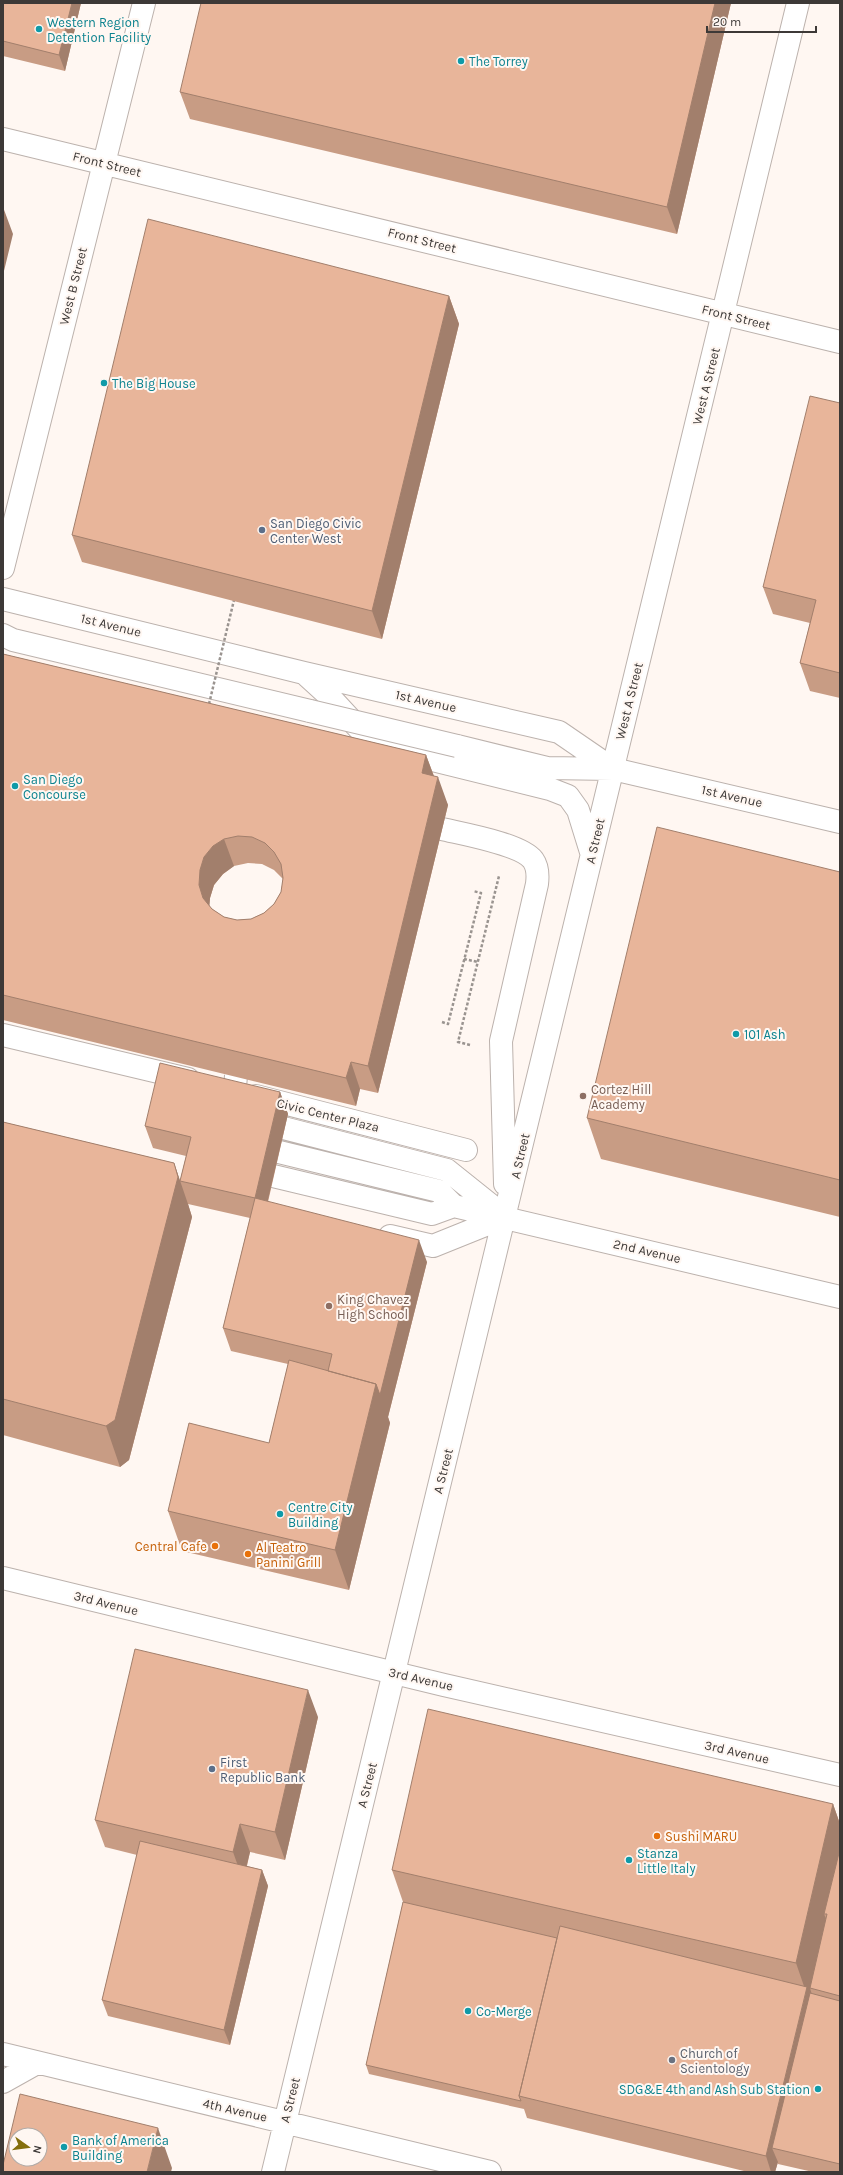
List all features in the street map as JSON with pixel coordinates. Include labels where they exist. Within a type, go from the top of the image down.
[{"type":"main road","name":"West B Street","points":[[3,568],[144,3]]},
{"type":"main road","name":"West A Street","points":[[613,769],[798,3]]},
{"type":"main road","name":"Front Street","points":[[3,139],[840,342]]},
{"type":"main road","name":"1st Avenue","points":[[3,599],[304,673],[559,732],[613,769],[840,822]]},
{"type":"main road","points":[[3,635],[13,640],[548,768],[613,769]]},
{"type":"main road","points":[[304,673],[328,695],[364,735],[392,750],[550,789],[568,796],[582,817],[592,855]]},
{"type":"main road","name":"A Street","points":[[273,2172],[613,769]]},
{"type":"main road","points":[[442,829],[514,848],[533,860],[538,873],[525,939],[500,1041],[505,1217]]},
{"type":"main road","name":"Civic Center Plaza","points":[[3,1035],[210,1084],[466,1150]]},
{"type":"main road","points":[[236,1076],[234,1097],[241,1117],[447,1170],[505,1217]]},
{"type":"main road","points":[[273,1176],[432,1214],[454,1206],[439,1191],[279,1152]]},
{"type":"main road","name":"2nd Avenue","points":[[454,1206],[840,1297]]},
{"type":"main road","points":[[371,1231],[433,1246],[505,1217]]},
{"type":"main road","name":"3rd Avenue","points":[[3,1578],[394,1673],[840,1775]]},
{"type":"main road","name":"4th Avenue","points":[[3,2054],[490,2172]]},
{"type":"main road","points":[[3,2082],[37,2063]]},
{"type":"path","points":[[207,711],[234,600]]},
{"type":"path","points":[[473,1045],[458,1042],[499,873]]},
{"type":"path","points":[[442,1022],[448,1024],[481,893],[473,891]]},
{"type":"path","points":[[464,959],[478,962]]},
{"type":"building","name":"Western Region Detention Facility","points":[[3,3],[72,3],[59,55],[3,41]]},
{"type":"building","name":"The Torrey","points":[[201,3],[715,3],[667,207],[180,92]]},
{"type":"building","points":[[148,219],[449,296],[372,611],[72,535]]},
{"type":"building","points":[[810,396],[840,403],[840,673],[800,663],[816,600],[763,587]]},
{"type":"building","points":[[3,654],[426,755],[422,773],[438,777],[368,1066],[351,1062],[346,1078],[3,995]],"holes":[[[238,836],[252,837],[265,843],[274,852],[281,864],[283,878],[281,892],[274,904],[264,913],[251,919],[237,920],[224,917],[212,909],[203,898],[199,885],[200,870],[204,857],[213,846],[224,839]]]},
{"type":"building","name":"101 Ash","points":[[657,827],[840,872],[840,1180],[587,1118]]},
{"type":"building","points":[[160,1063],[280,1092],[255,1198],[180,1181],[191,1137],[145,1126]]},
{"type":"building","points":[[3,1122],[174,1163],[178,1177],[115,1420],[106,1426],[3,1399]]},
{"type":"building","name":"King Chavez High School","points":[[255,1198],[419,1240],[380,1395],[376,1384],[328,1371],[332,1354],[223,1328]]},
{"type":"building","points":[[289,1360],[376,1384],[335,1550],[168,1511],[189,1423],[269,1443]]},
{"type":"building","points":[[135,1649],[308,1690],[275,1832],[240,1824],[233,1852],[95,1820]]},
{"type":"building","name":"Stanza Little Italy","points":[[428,1709],[833,1804],[796,1963],[392,1870]]},
{"type":"building","points":[[140,1841],[262,1870],[224,2030],[102,2000]]},
{"type":"building","points":[[840,1849],[840,1996],[810,1988],[827,1914],[824,1914]]},
{"type":"building","name":"Co-Merge","points":[[403,1902],[557,1938],[519,2096],[521,2101],[366,2065]]},
{"type":"building","name":"Church of Scientology","points":[[560,1926],[807,1987],[766,2156],[519,2096]]},
{"type":"building","name":"SDG&E 4th and Ash Sub Station","points":[[810,1993],[840,2001],[840,2164],[772,2148]]},
{"type":"building","points":[[20,2094],[158,2128],[147,2172],[3,2172],[3,2165],[8,2144],[8,2167],[48,2167],[48,2127],[12,2127]]},
{"type":"place","name":"Western Region Detention Facility","points":[[39,29]]},
{"type":"place","name":"The Torrey","points":[[461,61]]},
{"type":"place","name":"The Big House","points":[[104,383]]},
{"type":"place","name":"San Diego Civic Center West","points":[[262,530]]},
{"type":"place","name":"San Diego Concourse","points":[[15,786]]},
{"type":"place","name":"101 Ash","points":[[736,1034]]},
{"type":"place","name":"Cortez Hill Academy","points":[[583,1096]]},
{"type":"place","name":"King Chavez High School","points":[[329,1306]]},
{"type":"place","name":"Centre City Building","points":[[280,1514]]},
{"type":"place","name":"Central Cafe","points":[[215,1546]]},
{"type":"place","name":"Al Teatro Panini Grill","points":[[248,1554]]},
{"type":"place","name":"First Republic Bank","points":[[212,1769]]},
{"type":"place","name":"Sushi MARU","points":[[657,1836]]},
{"type":"place","name":"Stanza Little Italy","points":[[629,1860]]},
{"type":"place","name":"Co-Merge","points":[[468,2011]]},
{"type":"place","name":"Church of Scientology","points":[[672,2060]]},
{"type":"place","name":"SDG&E 4th and Ash Sub Station","points":[[818,2089]]},
{"type":"place","name":"Bank of America Building","points":[[64,2147]]}]
